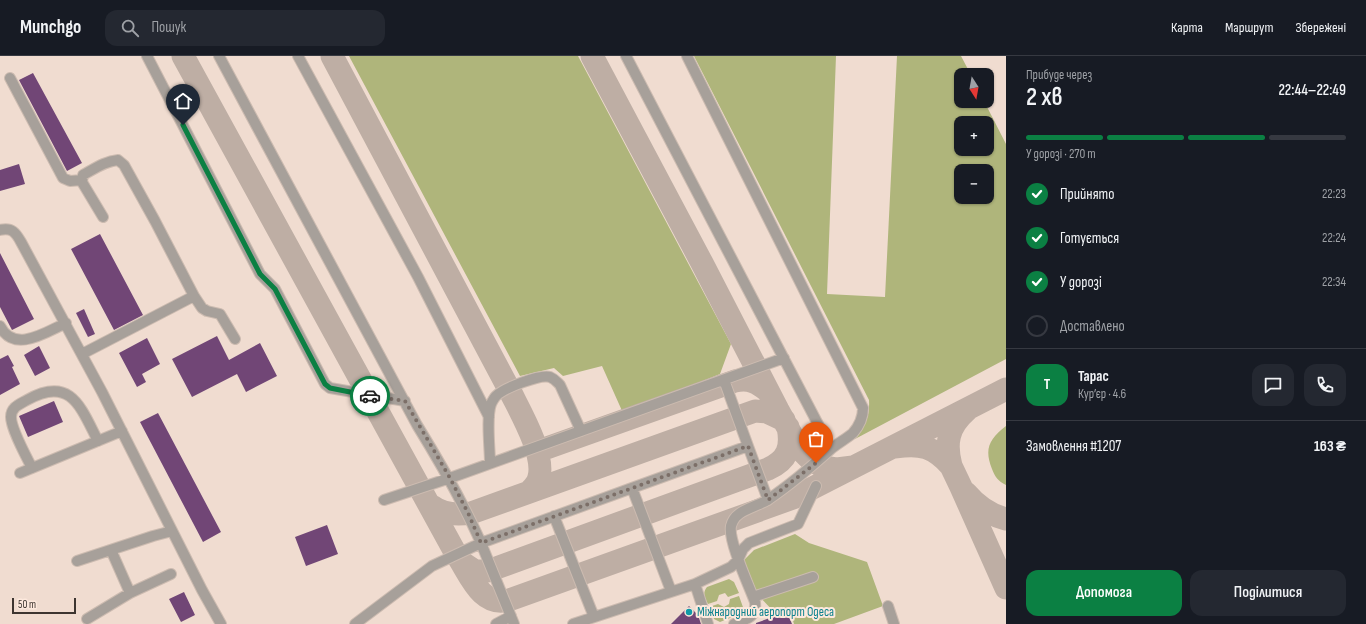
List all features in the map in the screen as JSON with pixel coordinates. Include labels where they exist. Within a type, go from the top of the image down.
[{"type":"lane","points":[[147,56],[260,274],[275,289],[325,384],[330,388],[405,401]]},
{"type":"lane","points":[[219,56],[405,401],[450,478],[469,515],[513,620],[496,624]]},
{"type":"lane","points":[[298,56],[418,277],[489,417]]},
{"type":"lane","points":[[626,56],[832,449]]},
{"type":"lane","points":[[687,56],[863,408],[860,423],[853,432],[810,469],[768,500],[739,513],[734,519],[730,532],[738,560],[756,607],[749,618],[734,624]]},
{"type":"lane","points":[[10,78],[63,178],[70,181],[82,180]]},
{"type":"lane","points":[[103,217],[82,180],[83,175],[108,162],[118,160],[124,165],[156,221],[194,296],[202,308],[220,314],[235,339]]},
{"type":"lane","points":[[0,230],[11,230],[18,236],[66,323],[220,624]]},
{"type":"lane","points":[[82,354],[194,296]]},
{"type":"lane","points":[[0,326],[3,333],[7,337],[23,340],[66,323]]},
{"type":"lane","points":[[384,500],[450,478],[784,358]]},
{"type":"lane","points":[[490,463],[489,417],[490,406],[493,400],[498,394],[539,377],[555,379],[560,385],[581,431]]},
{"type":"lane","points":[[724,380],[768,500]]},
{"type":"lane","points":[[32,468],[13,426],[11,415],[15,407],[33,397],[49,392],[59,392],[70,396],[85,416],[98,441]]},
{"type":"lane","points":[[20,473],[122,431]]},
{"type":"lane","points":[[355,624],[432,566],[481,543],[748,446]]},
{"type":"lane","points":[[573,624],[695,584],[731,567],[738,560],[743,549],[749,543],[798,524],[816,486]]},
{"type":"lane","points":[[632,488],[671,591]]},
{"type":"lane","points":[[554,516],[594,617]]},
{"type":"lane","points":[[77,561],[172,532]]},
{"type":"lane","points":[[110,550],[130,593]]},
{"type":"lane","points":[[87,619],[130,593],[171,574]]},
{"type":"lane","points":[[753,597],[813,577]]},
{"type":"lane","points":[[695,584],[708,624]]},
{"type":"lane","points":[[888,606],[894,624]]},
{"type":"green space","points":[[349,56],[578,56],[731,344],[720,374],[623,413],[602,366],[563,376],[554,368],[520,376]]},
{"type":"green space","points":[[694,56],[836,56],[827,294],[885,297],[897,56],[961,56],[967,68],[954,68],[954,108],[988,108],[992,116],[954,116],[954,156],[994,156],[994,121],[1006,144],[1006,359],[855,439],[866,421],[869,411],[869,400]]},
{"type":"green space","points":[[1006,426],[1006,485],[996,477],[988,456],[988,450],[992,440]]},
{"type":"green space","points":[[795,534],[809,543],[867,562],[883,606],[834,624],[794,624],[789,608],[775,613],[758,595],[744,560],[754,550]]},
{"type":"green space","points":[[729,579],[734,582],[739,593],[728,597],[725,593],[719,595],[717,601],[708,604],[704,593],[705,589]]},
{"type":"green space","points":[[739,596],[744,610],[740,614],[720,622],[714,619],[709,607],[718,604],[724,607],[729,604],[730,599]]},
{"type":"building","points":[[33,73],[82,163],[67,171],[19,80]]},
{"type":"building","points":[[19,164],[25,184],[0,191],[0,170]]},
{"type":"building","points":[[100,234],[143,315],[114,330],[71,249]]},
{"type":"building","points":[[0,253],[34,319],[12,330],[0,307]]},
{"type":"building","points":[[84,309],[95,334],[88,337],[76,313]]},
{"type":"building","points":[[217,336],[229,360],[260,343],[277,376],[246,392],[237,374],[192,397],[172,359]]},
{"type":"building","points":[[147,338],[160,364],[142,374],[146,382],[137,387],[119,353]]},
{"type":"building","points":[[39,346],[50,368],[35,376],[24,355]]},
{"type":"building","points":[[8,355],[14,366],[12,367],[20,384],[0,395],[0,359]]},
{"type":"building","points":[[54,401],[63,422],[28,437],[19,416]]},
{"type":"building","points":[[158,413],[221,532],[203,542],[140,422]]},
{"type":"building","points":[[327,525],[338,554],[306,566],[295,537]]},
{"type":"building","points":[[184,592],[195,615],[181,622],[169,599]]},
{"type":"building","name":"Міжнародний аеропорт Одеса","points":[[689,606],[698,615],[701,624],[671,624]]},
{"type":"building","points":[[787,612],[792,624],[756,624],[756,623]]},
{"type":"taxiway","points":[[183,56],[456,554],[476,587],[490,599],[499,601],[509,600],[793,498],[1006,389]]},
{"type":"taxiway","points":[[332,56],[511,393],[531,434],[539,457],[540,468],[538,482],[529,492]]},
{"type":"taxiway","points":[[592,56],[799,448],[812,461],[825,467],[837,469],[853,467]]},
{"type":"taxiway","points":[[541,450],[735,381],[749,380],[768,391]]},
{"type":"taxiway","points":[[432,506],[450,514],[471,513],[755,411],[767,412],[784,420]]},
{"type":"taxiway","points":[[896,447],[920,446],[926,448],[939,454],[951,466],[948,443],[955,423],[966,411]]},
{"type":"taxiway","points":[[463,563],[475,571],[488,571],[768,469],[780,461],[787,452],[789,447],[788,427]]},
{"type":"taxiway","points":[[951,466],[1006,588]]},
{"type":"taxiway","points":[[966,493],[984,509],[1006,519]]},
{"type":"way so far","points":[[370,396],[405,401],[450,478],[469,515],[481,543],[748,446],[768,500],[816,463]]},
{"type":"place","name":"Міжнародний аеропорт Одеса","points":[[689,612]]},
{"type":"route","points":[[183,125],[260,274],[275,289],[325,384],[330,388],[370,396]]}]
